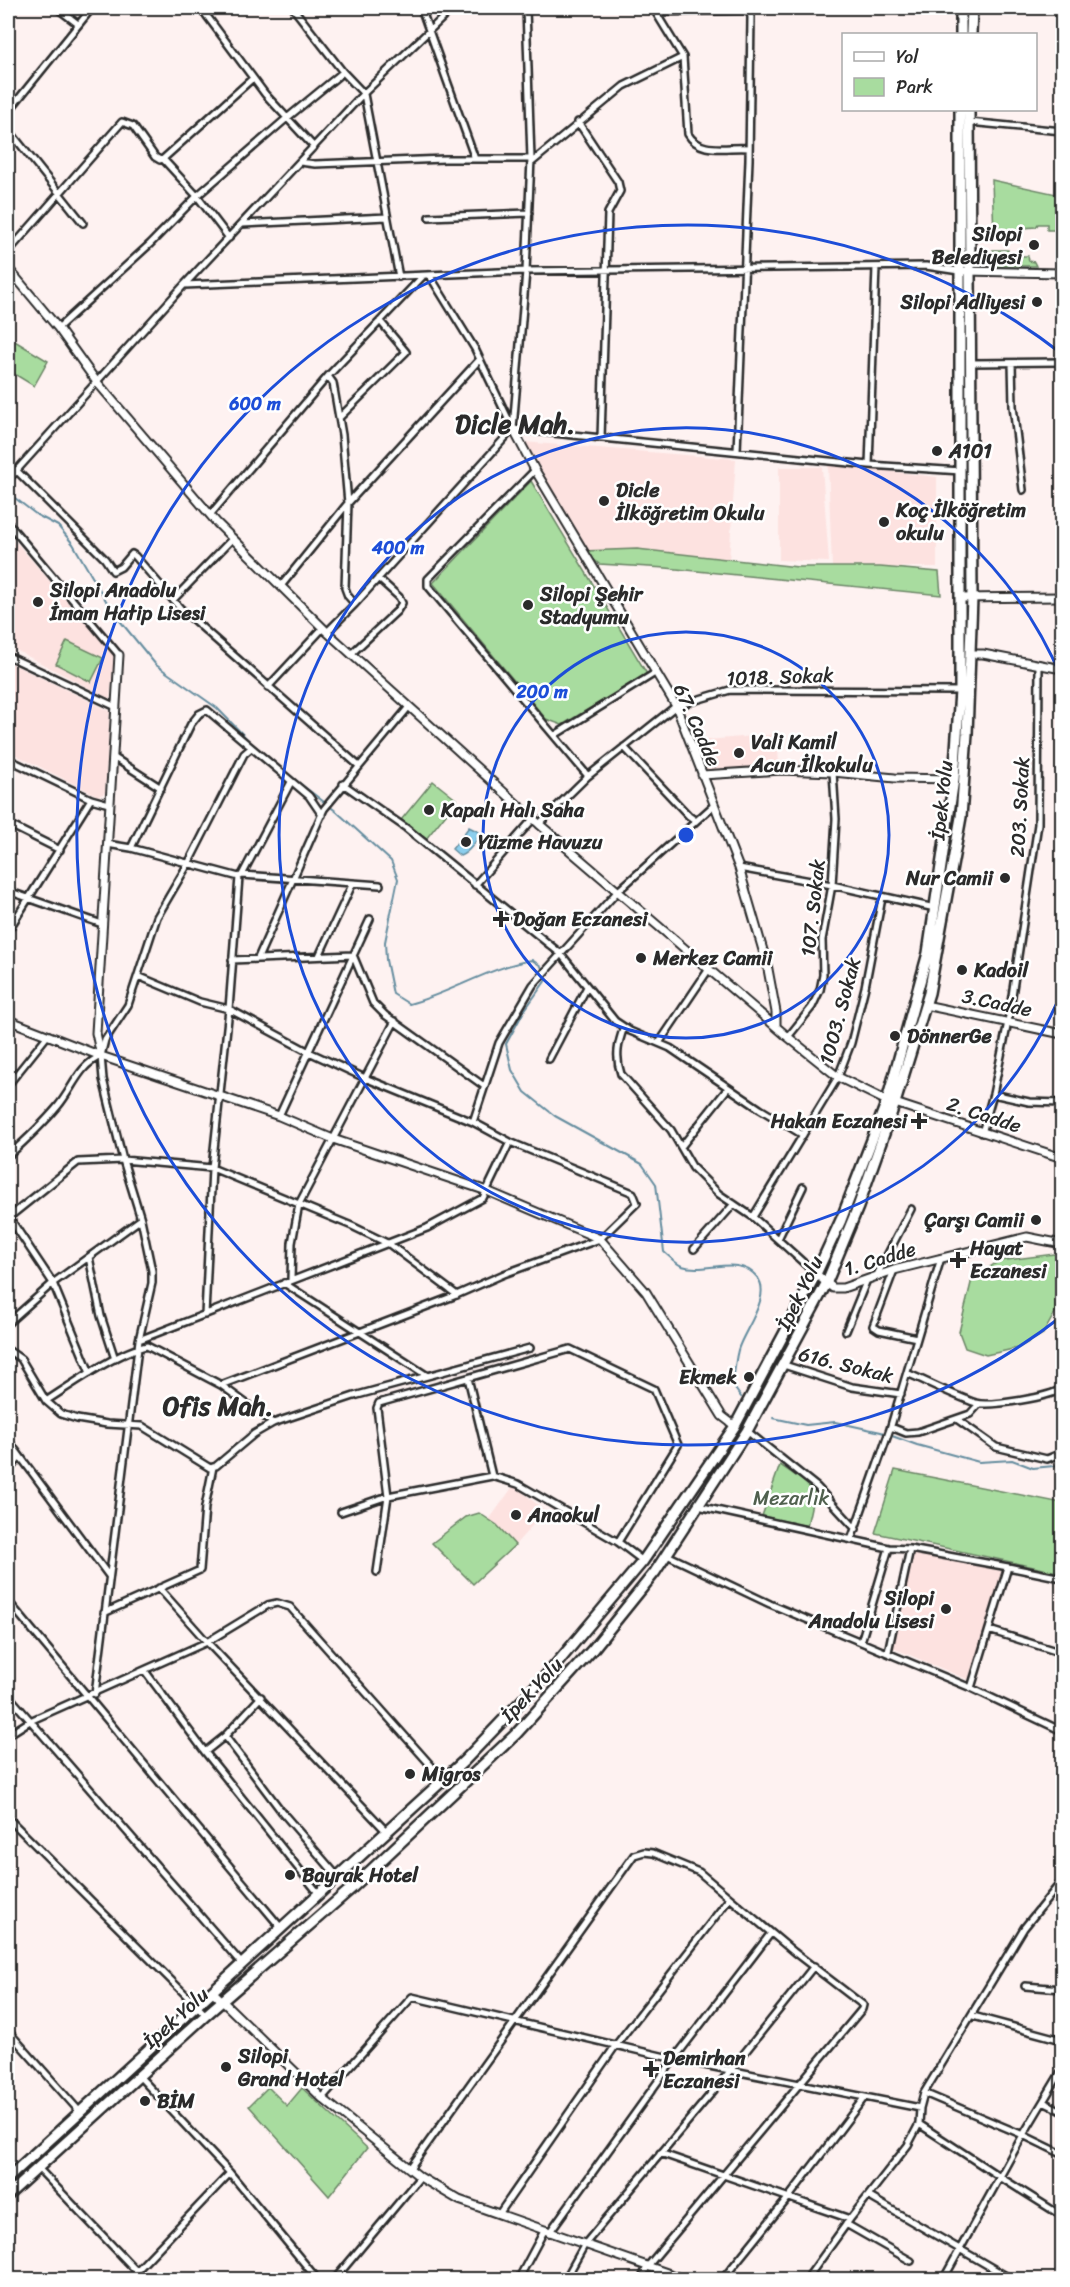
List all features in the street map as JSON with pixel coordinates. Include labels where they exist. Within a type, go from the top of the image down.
[{"type":"highway","points":[[961,8],[961,33]]},
{"type":"highway","points":[[971,33],[972,8]]},
{"type":"highway","points":[[8,2178],[464,1761],[554,1668],[643,1561],[735,1426],[816,1274],[841,1220],[891,1102],[928,953],[954,779],[960,691],[960,111]]},
{"type":"highway","name":"İpek Yolu","points":[[8,2195],[206,2015],[362,1879],[516,1734],[566,1680],[667,1555],[747,1431],[826,1284],[858,1207],[891,1102],[926,1005],[961,817],[967,734],[972,598],[969,111]]},
{"type":"highway","points":[[579,1638],[577,1644],[581,1650],[587,1652],[593,1649]]},
{"type":"highway","points":[[554,1668],[559,1666],[565,1669],[566,1680]]},
{"type":"street","points":[[8,14],[13,8]]},
{"type":"street","points":[[57,8],[78,24]]},
{"type":"street","points":[[8,112],[92,8]]},
{"type":"street","points":[[201,8],[253,78],[314,147]]},
{"type":"street","points":[[293,8],[343,72],[364,94],[399,277]]},
{"type":"street","points":[[421,8],[475,159]]},
{"type":"street","points":[[8,480],[184,285],[314,147],[364,94],[453,8]]},
{"type":"street","points":[[268,687],[325,630],[355,604],[513,429],[526,271],[531,161],[526,8]]},
{"type":"street","points":[[654,10],[749,8],[751,17],[749,148],[737,451]]},
{"type":"street","points":[[654,10],[683,57],[688,134],[693,142],[700,147],[749,148]]},
{"type":"street","points":[[300,162],[315,164],[475,159],[531,161],[624,86],[683,57]]},
{"type":"street","points":[[58,328],[150,244],[197,196],[343,72]]},
{"type":"street","points":[[163,159],[253,78]]},
{"type":"street","points":[[8,252],[59,191],[122,122],[133,126],[155,157],[163,159],[197,196],[229,238]]},
{"type":"street","points":[[578,122],[618,182],[620,191],[608,213],[601,438]]},
{"type":"street","points":[[969,122],[1062,131]]},
{"type":"street","points":[[8,129],[83,222]]},
{"type":"street","points":[[429,217],[529,213]]},
{"type":"street","points":[[242,224],[387,217]]},
{"type":"street","points":[[184,285],[526,271],[926,266],[959,271],[1062,273]]},
{"type":"street","points":[[869,465],[876,267]]},
{"type":"street","name":"2. Cadde","points":[[8,268],[58,328],[96,381],[210,515],[325,630],[408,708],[617,892],[838,1077],[891,1102],[1062,1158]]},
{"type":"street","points":[[210,515],[328,376],[426,276]]},
{"type":"street","points":[[426,276],[480,359],[513,429]]},
{"type":"street","points":[[339,417],[406,352],[380,321]]},
{"type":"street","points":[[281,586],[348,503],[480,359]]},
{"type":"street","points":[[971,363],[1062,362]]},
{"type":"street","points":[[1012,363],[1013,406],[1023,490]]},
{"type":"street","points":[[328,376],[333,383],[339,417],[348,503],[345,588],[355,604]]},
{"type":"street","points":[[513,429],[869,465],[961,471]]},
{"type":"street","name":"67. Cadde","points":[[513,429],[675,706],[740,868],[766,964],[776,1012],[776,1026]]},
{"type":"street","points":[[16,470],[105,560],[113,571],[121,567],[132,554],[173,600],[359,766]]},
{"type":"street","points":[[535,470],[428,579],[428,586],[588,776]]},
{"type":"street","points":[[8,537],[10,525]]},
{"type":"street","points":[[10,525],[119,655],[96,1033],[103,1079],[123,1160],[141,1219],[152,1271],[152,1283],[139,1340],[95,1694]]},
{"type":"street","points":[[173,600],[233,538]]},
{"type":"street","points":[[351,654],[398,611],[402,603],[399,597],[378,578]]},
{"type":"street","points":[[960,598],[1062,597]]},
{"type":"street","points":[[970,654],[983,654],[1062,669]]},
{"type":"street","points":[[8,656],[116,707]]},
{"type":"street","name":"203. Sokak","points":[[982,1133],[993,1094],[1008,1022],[1038,824],[1039,664]]},
{"type":"street","points":[[555,735],[655,673]]},
{"type":"street","name":"1018. Sokak","points":[[475,885],[536,822],[588,776],[675,706],[730,690],[960,691]]},
{"type":"street","points":[[258,958],[323,812],[343,784],[408,708]]},
{"type":"street","points":[[131,848],[191,724],[199,714],[207,710],[309,796],[323,812]]},
{"type":"street","points":[[624,747],[696,821]]},
{"type":"street","points":[[101,1056],[105,1040],[128,1005],[157,917],[188,864],[244,754],[251,748]]},
{"type":"street","points":[[113,757],[160,788]]},
{"type":"street","points":[[8,759],[91,799],[109,804]]},
{"type":"street","points":[[702,775],[781,770],[895,778],[954,779]]},
{"type":"street","name":"107. Sokak","points":[[789,1037],[812,1007],[820,990],[823,975],[822,940],[832,885],[836,819],[833,772]]},
{"type":"street","points":[[205,1315],[212,1168],[240,876],[291,782]]},
{"type":"street","points":[[343,784],[406,828],[561,954],[615,1021],[670,1048],[803,1135]]},
{"type":"street","points":[[8,931],[91,799]]},
{"type":"street","points":[[472,1122],[499,1043],[533,985],[617,892],[714,805]]},
{"type":"street","points":[[8,824],[60,850]]},
{"type":"street","points":[[107,844],[240,876],[352,885],[381,885]]},
{"type":"street","points":[[740,868],[936,908]]},
{"type":"street","points":[[318,956],[352,885]]},
{"type":"street","points":[[8,891],[102,924]]},
{"type":"street","name":"1003. Sokak","points":[[753,1217],[838,1077],[851,1043],[882,898]]},
{"type":"street","points":[[279,1116],[370,919]]},
{"type":"street","points":[[232,960],[354,955]]},
{"type":"street","points":[[354,955],[358,972],[373,1003],[483,1086]]},
{"type":"street","points":[[659,1043],[709,969]]},
{"type":"street","points":[[138,976],[200,1002],[229,1009],[309,1052],[365,1078],[633,1193],[637,1203],[600,1239],[504,1274],[457,1295],[221,1385]]},
{"type":"street","points":[[549,1059],[587,987]]},
{"type":"street","name":"3.Cadde","points":[[926,1005],[1062,1034]]},
{"type":"street","points":[[8,1020],[101,1056],[279,1116],[333,1139],[487,1191],[600,1239],[646,1292],[722,1416],[735,1426]]},
{"type":"street","points":[[291,1281],[292,1243],[299,1204],[395,1021]]},
{"type":"street","points":[[624,1027],[618,1042],[617,1063],[621,1074],[671,1131],[693,1168],[719,1194],[753,1217],[816,1274]]},
{"type":"street","points":[[8,1085],[48,1035]]},
{"type":"street","points":[[8,1156],[47,1119],[90,1060],[101,1056]]},
{"type":"street","points":[[681,1147],[728,1088]]},
{"type":"street","points":[[993,1094],[1029,1102],[1062,1103]]},
{"type":"street","points":[[139,1340],[428,1228],[483,1198],[510,1142]]},
{"type":"street","points":[[90,1373],[53,1283],[8,1218],[78,1162],[123,1160],[212,1168],[389,1244],[457,1295]]},
{"type":"street","points":[[778,1239],[803,1187]]},
{"type":"street","points":[[694,1249],[734,1204]]},
{"type":"street","points":[[876,1277],[911,1209]]},
{"type":"street","points":[[8,1323],[53,1283],[141,1219]]},
{"type":"street","name":"1. Cadde","points":[[816,1274],[826,1284],[834,1288],[843,1288],[866,1282],[894,1270],[1028,1237],[1062,1244]]},
{"type":"street","points":[[89,1257],[101,1316],[116,1359]]},
{"type":"street","points":[[851,1540],[884,1442],[891,1428],[941,1258]]},
{"type":"street","points":[[894,1270],[873,1326],[879,1330],[916,1338]]},
{"type":"street","points":[[846,1331],[866,1282]]},
{"type":"street","points":[[284,1283],[426,1375]]},
{"type":"street","points":[[46,1401],[90,1373],[138,1348],[147,1346],[221,1385],[273,1423]]},
{"type":"street","points":[[104,1613],[195,1574],[202,1566],[205,1507],[213,1467],[254,1434],[273,1423],[426,1375],[530,1348]]},
{"type":"street","points":[[377,1572],[388,1496],[376,1408],[379,1403],[570,1349],[654,1389],[678,1445],[618,1542]]},
{"type":"street","points":[[8,1350],[21,1359],[46,1401],[62,1414],[77,1419],[142,1426],[210,1468],[213,1467]]},
{"type":"street","name":"616. Sokak","points":[[784,1365],[852,1387],[901,1394]]},
{"type":"street","points":[[907,1373],[979,1404],[1061,1392]]},
{"type":"street","points":[[468,1378],[492,1476]]},
{"type":"street","points":[[891,1428],[906,1433],[918,1432],[958,1420],[970,1414],[979,1404]]},
{"type":"street","points":[[958,1420],[996,1447],[1047,1459],[1062,1453]]},
{"type":"street","points":[[747,1431],[817,1487],[856,1529]]},
{"type":"street","points":[[8,1440],[109,1576]]},
{"type":"street","points":[[8,1471],[20,1457]]},
{"type":"street","points":[[341,1512],[388,1496],[492,1476],[518,1484],[618,1542],[643,1561]]},
{"type":"street","points":[[699,1506],[889,1548],[910,1549],[1062,1578]]},
{"type":"street","points":[[861,1642],[889,1548]]},
{"type":"street","points":[[888,1652],[910,1549]]},
{"type":"street","points":[[667,1555],[770,1604],[971,1688],[1062,1731]]},
{"type":"street","points":[[971,1688],[1008,1567]]},
{"type":"street","points":[[159,1588],[207,1642],[386,1830]]},
{"type":"street","points":[[8,1601],[282,1929]]},
{"type":"street","points":[[8,1735],[30,1721],[95,1694],[207,1642],[268,1605],[277,1603],[290,1607],[443,1779]]},
{"type":"street","points":[[989,1630],[1062,1653]]},
{"type":"street","points":[[145,1671],[206,1752],[320,1894]]},
{"type":"street","points":[[8,1695],[242,1964]]},
{"type":"street","points":[[206,1752],[225,1736],[261,1697]]},
{"type":"street","points":[[225,1736],[335,1880]]},
{"type":"street","points":[[8,1818],[206,2015]]},
{"type":"street","points":[[410,2168],[634,1855],[644,1852],[653,1853],[699,1872],[729,1899],[863,2005],[647,2267],[641,2280]]},
{"type":"street","points":[[806,2280],[908,2145],[919,2124],[924,2093],[973,2016],[1024,1928],[1062,1881]]},
{"type":"street","points":[[499,2214],[616,2045],[729,1899]]},
{"type":"street","points":[[518,2280],[546,2232],[771,1933]]},
{"type":"street","points":[[565,2280],[585,2244],[730,2071],[814,1966]]},
{"type":"street","points":[[1025,1986],[1062,1989]]},
{"type":"street","points":[[212,1991],[322,2098],[420,2177],[459,2200],[687,2280]]},
{"type":"street","points":[[322,2098],[412,1997],[674,2059],[920,2108]]},
{"type":"street","points":[[973,2016],[1062,2040]]},
{"type":"street","points":[[8,2031],[80,2112]]},
{"type":"street","points":[[943,2280],[1023,2134],[1062,2070]]},
{"type":"street","points":[[139,2076],[230,2174],[318,2280]]},
{"type":"street","points":[[924,2093],[1023,2134],[1062,2154]]},
{"type":"street","points":[[722,2280],[864,2098]]},
{"type":"street","points":[[1043,2102],[1062,2111]]},
{"type":"street","points":[[919,2124],[1062,2216]]},
{"type":"street","points":[[660,2153],[789,2197],[848,2222],[911,2261]]},
{"type":"street","points":[[38,2168],[145,2280]]},
{"type":"street","points":[[128,2280],[230,2174]]},
{"type":"street","points":[[334,2280],[420,2177]]},
{"type":"street","points":[[868,2196],[1013,2280]]},
{"type":"shaded area","points":[[523,442],[736,459],[729,561],[637,549],[584,551]]},
{"type":"shaded area","name":"Koç İlköğretim okulu","points":[[828,464],[937,477],[937,567],[832,568]]},
{"type":"shaded area","points":[[779,467],[822,467],[829,562],[779,560]]},
{"type":"shaded area","name":"Silopi Anadolu İmam Hatip Lisesi","points":[[15,541],[114,656],[110,699],[8,646],[8,558]]},
{"type":"shaded area","points":[[8,662],[110,711],[105,793],[98,796],[8,751]]},
{"type":"shaded area","name":"Vali Kamil Acun İlkokulu","points":[[777,734],[779,764],[708,771],[705,769],[695,741]]},
{"type":"shaded area","name":"Anaokul","points":[[514,1485],[545,1511],[515,1545],[489,1520]]},
{"type":"shaded area","name":"Silopi Anadolu Lisesi","points":[[913,1552],[1002,1571],[969,1680],[893,1648]]},
{"type":"green space","points":[[992,180],[1061,195],[1062,230],[1047,230],[1047,224],[1038,224],[1036,227],[1022,228],[1021,232],[1012,232],[1011,237],[994,235]]},
{"type":"green space","points":[[993,250],[1008,250],[1009,256],[1028,256],[1029,261],[1034,262],[1036,266],[993,266]]},
{"type":"green space","points":[[8,337],[48,361],[34,386],[8,370]]},
{"type":"green space","name":"Silopi Şehir Stadyumu","points":[[531,481],[647,674],[562,725],[546,719],[433,583]]},
{"type":"green space","points":[[637,549],[798,567],[880,567],[939,572],[941,595],[666,568],[599,564],[584,551]]},
{"type":"green space","points":[[67,641],[103,658],[91,682],[56,664]]},
{"type":"green space","name":"Kapalı Halı Saha","points":[[433,781],[457,800],[426,839],[401,820]]},
{"type":"green space","points":[[1062,1253],[1062,1300],[1043,1334],[1018,1348],[986,1355],[965,1348],[959,1332],[972,1279],[999,1261]]},
{"type":"green space","name":"Mezarlık","points":[[780,1465],[815,1489],[807,1526],[762,1516]]},
{"type":"green space","name":"Mezarlık","points":[[895,1470],[1062,1503],[1062,1573],[875,1533]]},
{"type":"green space","points":[[479,1513],[497,1525],[515,1545],[473,1584],[432,1543],[466,1517]]},
{"type":"green space","points":[[268,2087],[287,2106],[302,2088],[367,2148],[329,2196],[249,2106]]},
{"type":"water","name":"Yüzme Havuzu","points":[[469,827],[479,832],[477,839],[460,856],[452,849]]},
{"type":"waterway","points":[[11,495],[37,515],[58,526],[73,544],[112,611],[156,665],[217,708],[258,750]]},
{"type":"waterway","points":[[276,765],[337,812],[391,861],[398,879],[385,942],[393,994],[409,1004],[516,963],[532,960],[541,966],[546,980],[524,1011],[506,1044],[512,1070],[525,1092],[555,1116],[642,1164],[656,1184],[664,1252],[675,1262],[691,1268],[741,1267],[757,1277],[761,1285],[759,1303],[741,1342],[735,1368],[733,1386],[741,1397]]},
{"type":"waterway","points":[[773,1418],[806,1425],[835,1422],[881,1432],[917,1445],[979,1462],[1012,1460],[1033,1468],[1062,1463]]},
{"type":"place","name":"Silopi Belediyesi","points":[[1034,245]]},
{"type":"place","name":"Silopi Adliyesi","points":[[1037,302]]},
{"type":"place","name":"A101","points":[[937,451]]},
{"type":"place","name":"Dicle İlköğretim Okulu","points":[[604,501]]},
{"type":"place","name":"Koç İlköğretim okulu","points":[[884,522]]},
{"type":"place","name":"Silopi Anadolu İmam Hatip Lisesi","points":[[38,602]]},
{"type":"place","name":"Silopi Şehir Stadyumu","points":[[528,605]]},
{"type":"place","name":"Vali Kamil Acun İlkokulu","points":[[739,753]]},
{"type":"place","name":"Kapalı Halı Saha","points":[[429,810]]},
{"type":"place","name":"Yüzme Havuzu","points":[[466,842]]},
{"type":"place","name":"Nur Camii","points":[[1005,878]]},
{"type":"place","name":"Doğan Eczanesi","points":[[501,919]]},
{"type":"place","name":"Merkez Camii","points":[[641,958]]},
{"type":"place","name":"Kadoil","points":[[962,970]]},
{"type":"place","name":"DönnerGe","points":[[895,1036]]},
{"type":"place","name":"Hakan Eczanesi","points":[[919,1121]]},
{"type":"place","name":"Çarşı Camii","points":[[1036,1220]]},
{"type":"place","name":"Hayat Eczanesi","points":[[958,1260]]},
{"type":"place","name":"Ekmek","points":[[749,1377]]},
{"type":"place","name":"Anaokul","points":[[516,1515]]},
{"type":"place","name":"Silopi Anadolu Lisesi","points":[[946,1609]]},
{"type":"place","name":"Migros","points":[[410,1774]]},
{"type":"place","name":"Bayrak Hotel","points":[[290,1875]]},
{"type":"place","name":"Silopi Grand Hotel","points":[[226,2067]]},
{"type":"place","name":"Demirhan Eczanesi","points":[[651,2069]]},
{"type":"place","name":"BİM","points":[[145,2101]]},
{"type":"district","name":"Dicle Mah.","points":[[515,424]]},
{"type":"district","name":"Ofis Mah.","points":[[218,1406]]}]
